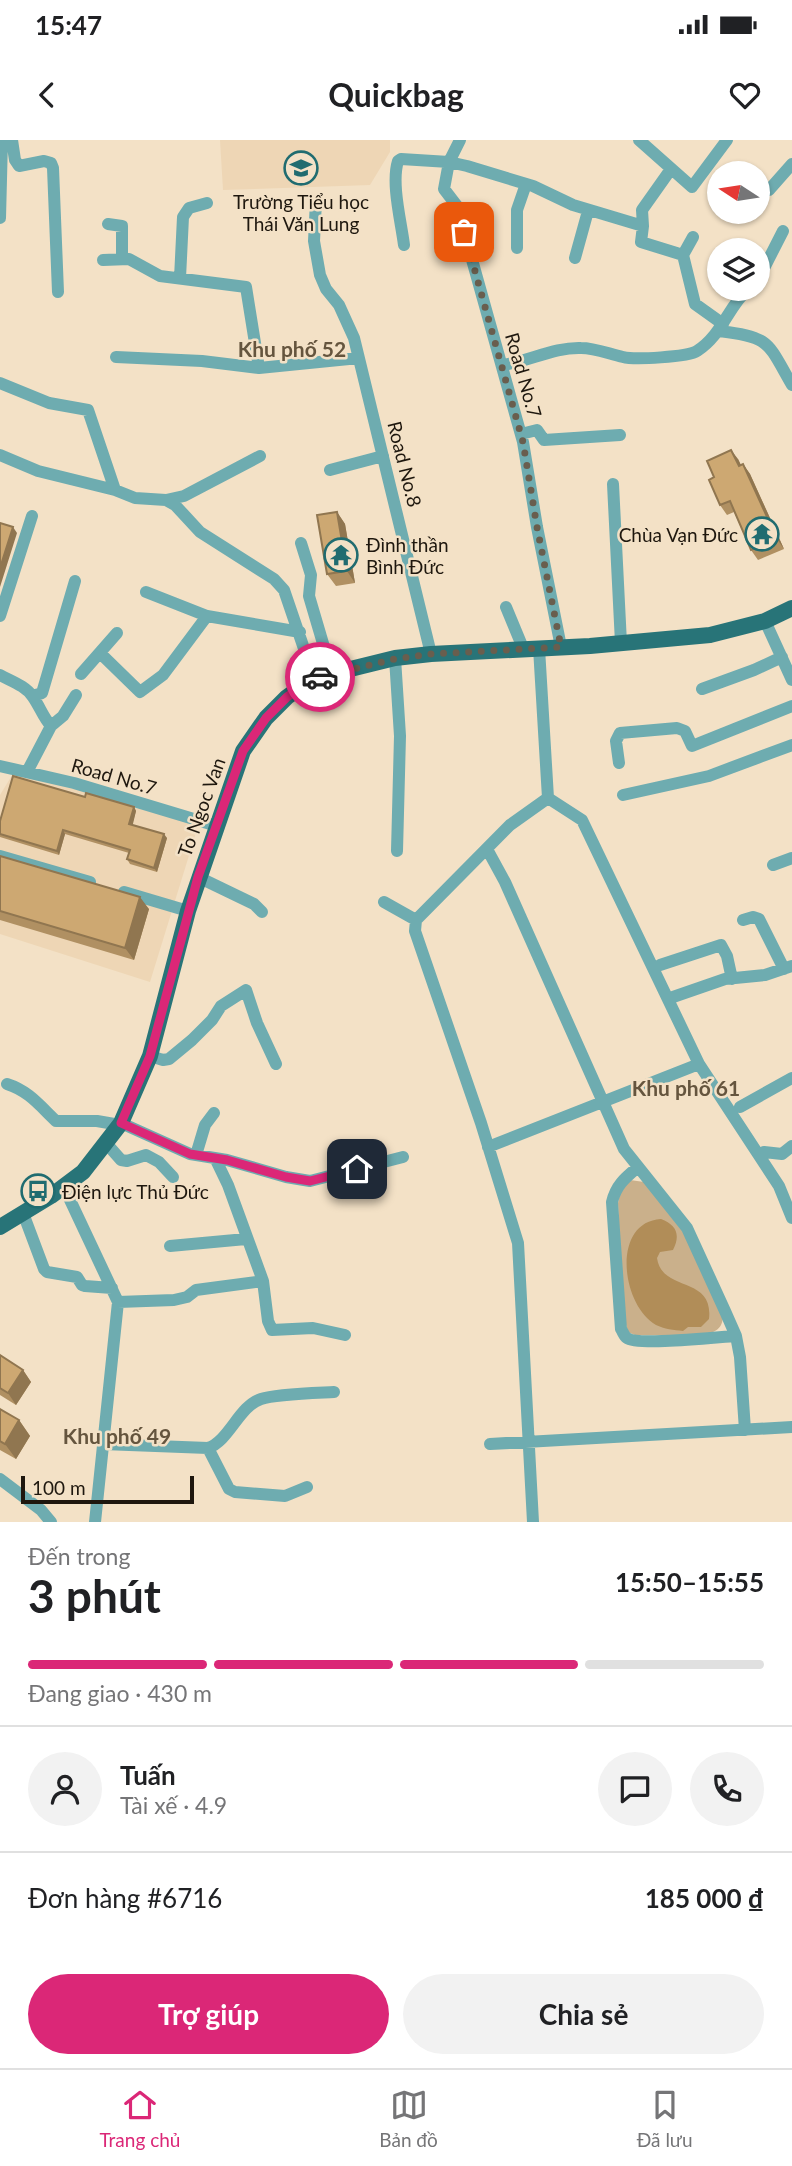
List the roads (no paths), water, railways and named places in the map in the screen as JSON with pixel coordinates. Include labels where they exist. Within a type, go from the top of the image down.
[{"type":"main road","name":"To Ngoc Van","points":[[0,1227],[83,1172],[120,1124],[150,1056],[198,877],[243,751],[266,718],[287,697],[314,678],[395,659],[431,654],[710,635],[765,621],[792,608]]},
{"type":"street","points":[[0,218],[2,140]]},
{"type":"street","points":[[12,140],[15,160],[19,166],[44,161],[51,163],[53,168],[58,292]]},
{"type":"street","points":[[449,162],[460,140]]},
{"type":"street","points":[[639,140],[692,187],[727,140]]},
{"type":"street","points":[[404,245],[398,202],[398,161],[449,162],[526,184],[588,211],[643,226]]},
{"type":"street","name":"Road No.7","points":[[449,162],[444,189],[457,206],[521,434],[561,647]]},
{"type":"street","points":[[770,189],[792,164]]},
{"type":"street","points":[[671,169],[642,210],[641,242],[683,255]]},
{"type":"street","points":[[517,248],[517,210],[526,184]]},
{"type":"street","name":"Road No.8","points":[[316,201],[314,242],[320,275],[326,289],[339,305],[354,338],[431,654]]},
{"type":"street","points":[[180,278],[183,217],[189,208],[207,204]]},
{"type":"street","points":[[575,258],[588,211]]},
{"type":"street","points":[[108,224],[122,226],[122,259]]},
{"type":"street","points":[[770,256],[783,231]]},
{"type":"street","points":[[693,237],[683,255],[695,304],[721,328],[750,335],[766,343],[792,385]]},
{"type":"street","points":[[103,260],[129,259],[160,276],[246,287],[259,368]]},
{"type":"street","points":[[502,366],[559,350],[581,348],[626,358],[683,356],[696,352],[721,328],[737,301]]},
{"type":"street","points":[[116,358],[202,360],[259,368],[359,358]]},
{"type":"street","points":[[0,383],[49,403],[88,410],[115,490]]},
{"type":"street","points":[[521,434],[537,430],[544,440],[620,435]]},
{"type":"street","points":[[0,455],[38,471],[115,490],[135,498],[166,500],[184,496],[260,456]]},
{"type":"street","points":[[330,470],[383,456]]},
{"type":"street","points":[[613,484],[621,643]]},
{"type":"street","points":[[166,500],[175,505],[200,532],[274,579],[284,590],[314,678]]},
{"type":"street","points":[[0,616],[32,516]]},
{"type":"street","points":[[302,543],[312,575],[309,596],[332,674]]},
{"type":"street","points":[[33,696],[41,693],[75,581]]},
{"type":"street","points":[[146,592],[207,616],[300,632]]},
{"type":"street","points":[[506,607],[531,648],[548,798]]},
{"type":"street","points":[[100,653],[139,692],[163,675],[207,616]]},
{"type":"street","points":[[765,621],[792,679]]},
{"type":"street","points":[[81,674],[117,633]]},
{"type":"street","points":[[702,689],[782,657]]},
{"type":"street","points":[[395,659],[400,736],[397,851]]},
{"type":"street","points":[[0,675],[20,685],[33,696],[42,716],[51,726]]},
{"type":"street","points":[[27,772],[51,726],[63,716],[76,695]]},
{"type":"street","points":[[619,763],[616,741],[620,733],[677,728],[685,731],[692,746],[792,706]]},
{"type":"street","points":[[623,795],[709,776],[792,746]]},
{"type":"street","name":"Road No.7","points":[[0,766],[74,783],[217,826]]},
{"type":"street","points":[[533,1522],[518,1243],[415,931],[416,920],[510,825],[548,798]]},
{"type":"street","points":[[548,798],[582,820],[699,1064],[779,1186],[792,1218]]},
{"type":"street","points":[[487,849],[505,882],[624,1149],[687,1228],[736,1336],[745,1430]]},
{"type":"street","points":[[0,856],[188,911]]},
{"type":"street","points":[[773,865],[792,858]]},
{"type":"street","points":[[198,877],[254,904],[262,912]]},
{"type":"street","points":[[384,902],[416,920]]},
{"type":"street","points":[[673,997],[732,979],[765,975],[788,967],[759,919],[753,917],[743,920]]},
{"type":"street","points":[[660,965],[721,945],[727,956],[732,979]]},
{"type":"street","points":[[150,1056],[169,1059],[212,1020],[221,1006],[246,990],[257,1023],[276,1064]]},
{"type":"street","points":[[488,1147],[699,1064]]},
{"type":"street","points":[[740,1107],[792,1078]]},
{"type":"street","points":[[7,1084],[17,1087],[38,1101],[56,1121],[120,1124],[196,1155],[286,1177],[310,1181],[403,1157]]},
{"type":"street","points":[[196,1155],[205,1125],[214,1113]]},
{"type":"street","points":[[106,1143],[121,1160],[127,1161],[146,1155],[173,1177]]},
{"type":"street","points":[[764,1152],[782,1154],[792,1146]]},
{"type":"street","points":[[215,1158],[228,1185],[263,1281],[268,1321],[272,1331],[313,1328],[345,1335]]},
{"type":"street","points":[[638,1167],[622,1180],[615,1190],[612,1202],[621,1329],[626,1338],[655,1342],[736,1336]]},
{"type":"street","points":[[62,1185],[118,1302],[95,1522]]},
{"type":"street","points":[[23,1213],[47,1272],[77,1277],[85,1286],[112,1288]]},
{"type":"street","points":[[170,1245],[246,1239]]},
{"type":"street","points":[[118,1302],[174,1300],[187,1297],[196,1290],[263,1281]]},
{"type":"street","points":[[103,1444],[208,1448],[215,1446],[260,1399],[334,1392]]},
{"type":"street","points":[[490,1444],[792,1427]]},
{"type":"street","points":[[208,1448],[229,1489],[235,1492],[285,1496],[307,1487]]},
{"type":"street","points":[[0,1479],[41,1510],[51,1522]]},
{"type":"place","name":"Trường Tiểu học Thái Văn Lung","points":[[301,168]]},
{"type":"place","name":"Chùa Vạn Đức","points":[[762,534]]},
{"type":"place","name":"Đình thần Bình Đức","points":[[341,555]]},
{"type":"place","name":"Điện lực Thủ Đức","points":[[38,1191]]},
{"type":"district","name":"Khu phố 52","points":[[292,348]]},
{"type":"district","name":"Khu phố 61","points":[[686,1087]]},
{"type":"district","name":"Khu phố 49","points":[[117,1435]]}]
